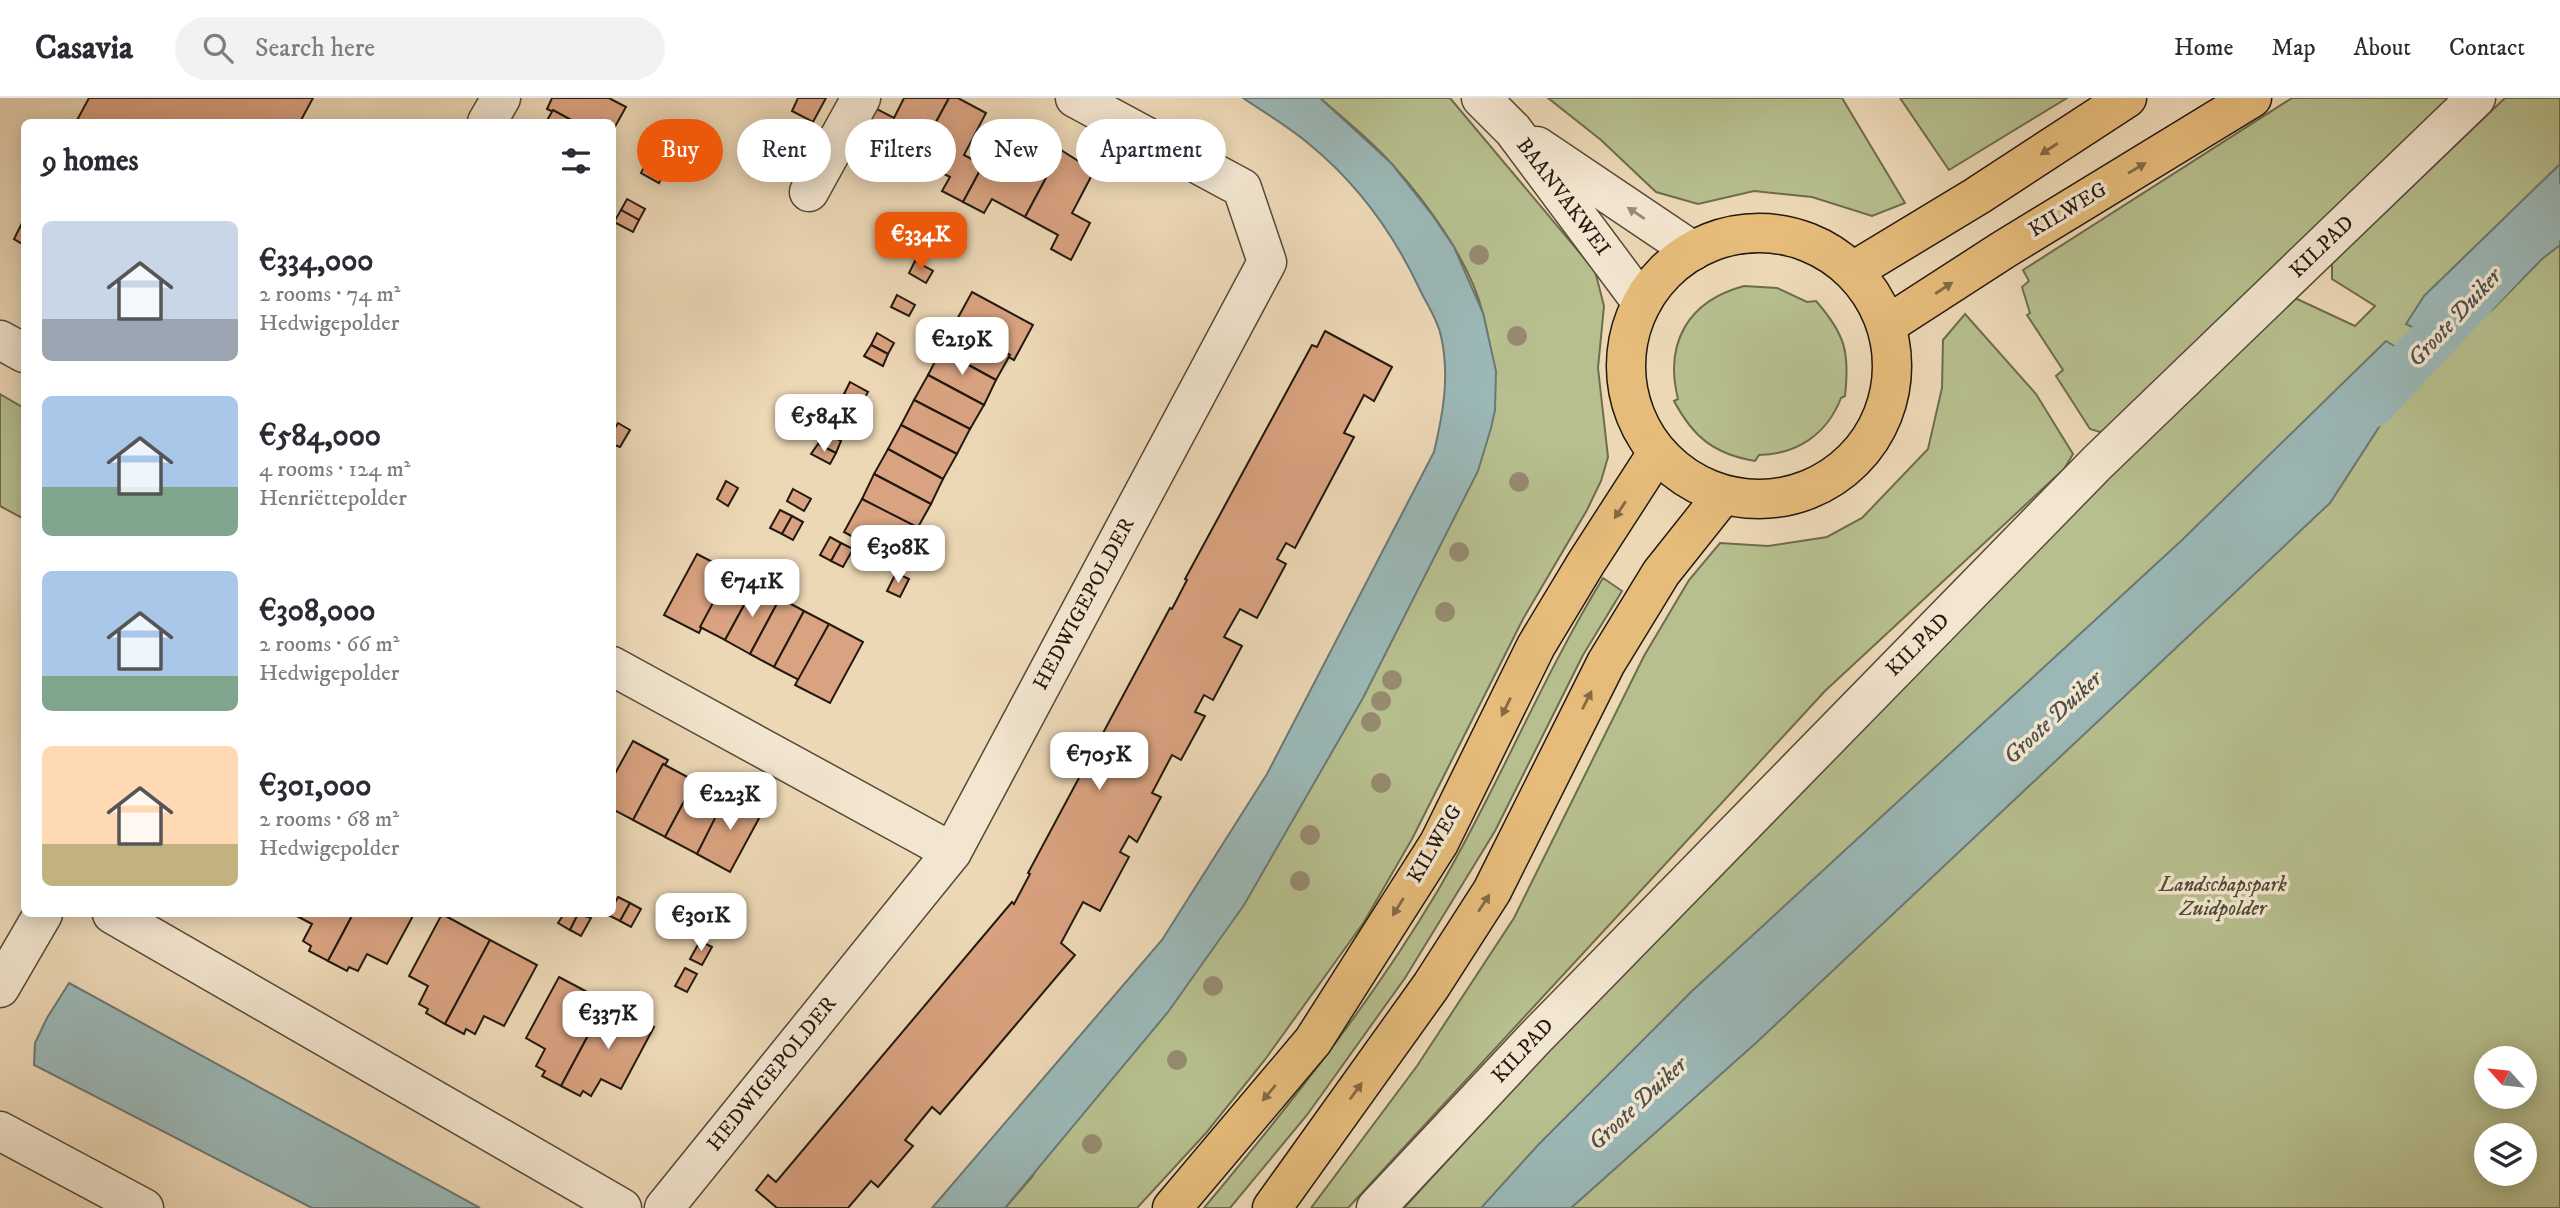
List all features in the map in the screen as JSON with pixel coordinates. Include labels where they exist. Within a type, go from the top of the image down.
[{"type":"main road","points":[[1853,271],[2127,98]]},
{"type":"main road","name":"KILWEG","points":[[1887,325],[2003,250],[2252,98]]},
{"type":"main road","points":[[1754,233],[1797,238],[1817,246],[1853,271],[1878,306],[1887,325],[1892,354],[1892,382],[1885,410],[1873,436],[1855,459],[1833,478],[1808,491],[1780,499],[1752,500],[1723,495],[1687,479],[1657,453],[1634,414],[1627,392],[1627,346],[1642,303],[1655,282],[1672,265],[1712,241],[1754,233]]},
{"type":"main road","name":"KILWEG","points":[[1172,1208],[1313,1041],[1439,844],[1536,646],[1657,453]]},
{"type":"main road","points":[[1272,1208],[1431,986],[1492,891],[1606,663],[1661,573],[1723,495]]},
{"type":"street","points":[[489,119],[501,98]]},
{"type":"street","points":[[809,192],[861,98]]},
{"type":"street","name":"HEDWIGEPOLDER","points":[[664,1208],[952,852],[1267,262],[1242,188],[1075,98]]},
{"type":"street","points":[[1481,98],[1513,130]]},
{"type":"street","name":"KILPAD","points":[[1376,1208],[1545,1028],[2078,482],[2476,98]]},
{"type":"street","name":"BAANVAKWEI","points":[[1513,130],[1692,251]]},
{"type":"street","name":"BAANVAKWEI","points":[[1513,130],[1642,303]]},
{"type":"street","points":[[0,340],[21,351]]},
{"type":"street","points":[[616,668],[952,852]]},
{"type":"street","points":[[0,988],[41,917]]},
{"type":"street","points":[[117,917],[622,1208]]},
{"type":"street","points":[[0,1131],[144,1208]]},
{"type":"green space","points":[[1320,98],[1450,98],[1595,271],[1604,306],[1598,368],[1608,457],[1601,481],[1587,510],[1523,619],[1412,839],[1364,922],[1264,1061],[1206,1133],[1137,1208],[1005,1208],[1032,1177],[1495,410],[1486,325],[1477,294],[1458,253],[1433,214],[1391,163],[1366,137]]},
{"type":"green space","points":[[1548,98],[1842,98],[1905,203],[1872,216],[1812,197],[1754,191],[1698,204],[1656,192],[1601,140]]},
{"type":"green space","points":[[1900,98],[2067,98],[1949,170]]},
{"type":"green space","points":[[2292,98],[2453,98],[2108,429],[2100,432],[2090,429],[2056,376],[2063,370],[2027,315],[2030,313],[2022,287],[2029,281],[2023,270]]},
{"type":"green space","name":"Landschapspark Zuidpolder","points":[[2505,98],[2560,98],[2560,1208],[1404,1208],[1602,992],[2042,538],[2295,298],[2355,326],[2375,306],[2332,279],[2332,263]]},
{"type":"green space","points":[[1744,286],[1777,288],[1807,302],[1816,301],[1839,334],[1847,367],[1845,396],[1819,432],[1798,446],[1773,454],[1759,455],[1755,461],[1728,454],[1706,442],[1689,425],[1674,401],[1678,399],[1675,360],[1685,327],[1708,302]]},
{"type":"green space","points":[[1965,314],[2036,394],[2073,454],[2064,469],[1825,691],[1348,1208],[1311,1208],[1417,1066],[1514,918],[1644,656],[1689,580],[1720,543],[1768,546],[1827,537],[1862,518],[1928,449],[1942,388],[1943,340]]},
{"type":"green space","points":[[0,394],[21,406],[21,517],[0,506]]},
{"type":"green space","points":[[1603,578],[1622,591],[1583,655],[1495,831],[1405,978],[1307,1115],[1230,1208],[1204,1208],[1326,1055],[1411,934],[1459,853],[1559,655]]},
{"type":"water","points":[[1243,98],[1320,98],[1391,163],[1433,216],[1454,247],[1483,313],[1496,371],[1495,410],[1491,428],[1478,471],[1363,698],[1244,905],[1168,1012],[1005,1208],[932,1208],[1162,940],[1267,774],[1434,452],[1444,395],[1444,351],[1438,325],[1411,271],[1387,231],[1359,193],[1327,159]]},
{"type":"water","points":[[2560,164],[2560,245],[2542,259],[2492,310],[2440,341],[2406,324],[2424,296]]},
{"type":"water","points":[[2386,341],[2421,362],[2330,503],[1757,1042],[1571,1208],[1481,1208],[1539,1144],[1692,991],[2181,541]]},
{"type":"water","points":[[69,983],[480,1208],[312,1208],[34,1065],[35,1043]]},
{"type":"building","points":[[89,98],[313,98],[302,119],[78,119]]},
{"type":"building","points":[[552,98],[609,98],[626,107],[616,125],[616,119],[569,119],[547,109]]},
{"type":"building","points":[[798,98],[826,98],[815,119],[807,119],[792,111]]},
{"type":"building","points":[[904,98],[949,98],[938,119],[869,119],[875,108],[894,118]]},
{"type":"building","points":[[949,98],[958,98],[986,113],[983,119],[970,119],[970,144],[964,155],[970,158],[970,182],[974,182],[963,202],[942,191],[947,182],[956,182],[956,119],[938,119]]},
{"type":"building","points":[[553,110],[570,119],[548,119]]},
{"type":"building","points":[[1062,151],[1076,160],[1076,182],[1088,182],[1072,213],[1090,223],[1071,260],[1051,249],[1058,235],[1025,217],[1044,182],[1062,182]]},
{"type":"building","points":[[974,182],[1044,182],[1025,217],[992,199],[984,213],[963,202]]},
{"type":"building","points":[[627,199],[645,209],[639,220],[621,210]]},
{"type":"building","points":[[621,210],[639,220],[633,232],[616,223]]},
{"type":"building","points":[[21,225],[21,243],[14,239]]},
{"type":"building","points":[[915,261],[933,271],[926,283],[909,273]]},
{"type":"building","points":[[972,292],[1033,325],[1014,360],[954,325]]},
{"type":"building","points":[[897,295],[915,305],[909,316],[891,307]]},
{"type":"building","points":[[954,325],[1010,355],[996,380],[941,350]]},
{"type":"building","points":[[1325,331],[1392,367],[1374,401],[1364,395],[1344,433],[1354,437],[1295,548],[1286,543],[1277,559],[1286,564],[1257,618],[1240,609],[1224,637],[1242,646],[1213,700],[1204,695],[1195,712],[1205,716],[1181,760],[1172,755],[1152,793],[1161,797],[1137,842],[1129,836],[1120,852],[1129,857],[1100,911],[1083,902],[1061,943],[1075,955],[940,1114],[932,1107],[905,1140],[913,1146],[878,1187],[871,1181],[848,1208],[777,1208],[756,1190],[768,1175],[776,1182],[1012,902],[1014,904],[1030,874],[1028,873],[1312,345],[1317,347]]},
{"type":"building","points":[[877,333],[894,343],[888,354],[871,345]]},
{"type":"building","points":[[871,345],[888,354],[883,366],[864,356]]},
{"type":"building","points":[[941,350],[996,380],[984,405],[928,375]]},
{"type":"building","points":[[928,375],[984,405],[970,429],[914,400]]},
{"type":"building","points":[[850,382],[868,392],[862,403],[844,394]]},
{"type":"building","points":[[844,394],[862,403],[856,415],[838,405]]},
{"type":"building","points":[[914,400],[970,429],[957,454],[901,425]]},
{"type":"building","points":[[618,423],[630,430],[620,447],[616,446]]},
{"type":"building","points":[[901,425],[957,454],[943,479],[888,449]]},
{"type":"building","points":[[824,432],[841,441],[836,453],[818,444]]},
{"type":"building","points":[[818,444],[836,453],[830,464],[811,454]]},
{"type":"building","points":[[888,449],[943,479],[931,504],[874,474]]},
{"type":"building","points":[[874,474],[931,504],[917,529],[862,499]]},
{"type":"building","points":[[726,481],[738,488],[728,506],[717,499]]},
{"type":"building","points":[[793,489],[811,499],[804,511],[787,501]]},
{"type":"building","points":[[862,499],[923,530],[905,565],[844,532]]},
{"type":"building","points":[[780,510],[792,516],[782,534],[770,528]]},
{"type":"building","points":[[792,516],[803,522],[793,540],[782,534]]},
{"type":"building","points":[[830,537],[841,543],[831,561],[820,555]]},
{"type":"building","points":[[841,543],[853,549],[843,567],[831,561]]},
{"type":"building","points":[[697,554],[730,571],[699,633],[664,615]]},
{"type":"building","points":[[730,571],[755,585],[725,640],[700,627]]},
{"type":"building","points":[[896,573],[909,579],[900,597],[887,591]]},
{"type":"building","points":[[755,585],[780,598],[750,654],[725,640]]},
{"type":"building","points":[[780,598],[804,611],[774,667],[750,654]]},
{"type":"building","points":[[804,611],[829,624],[799,680],[774,667]]},
{"type":"building","points":[[829,624],[863,642],[830,703],[795,685]]},
{"type":"building","points":[[633,741],[668,760],[663,764],[633,820],[616,811],[616,772]]},
{"type":"building","points":[[663,764],[695,781],[665,837],[633,820]]},
{"type":"building","points":[[695,781],[727,798],[697,854],[665,837]]},
{"type":"building","points":[[728,792],[763,811],[730,872],[697,854]]},
{"type":"building","points":[[618,897],[630,903],[620,921],[612,917],[616,917]]},
{"type":"building","points":[[630,903],[641,909],[631,927],[620,921]]},
{"type":"building","points":[[299,917],[351,917],[328,961],[309,951],[311,946],[303,941],[312,924]]},
{"type":"building","points":[[351,917],[412,917],[387,964],[367,954],[358,971],[349,967],[347,971],[328,961]]},
{"type":"building","points":[[440,917],[448,917],[490,940],[445,1024],[426,1013],[428,1009],[419,1004],[428,986],[409,976]]},
{"type":"building","points":[[562,917],[576,917],[570,930],[558,923]]},
{"type":"building","points":[[576,917],[591,918],[581,936],[570,930]]},
{"type":"building","points":[[490,940],[537,965],[504,1026],[484,1016],[475,1034],[466,1029],[464,1034],[445,1024]]},
{"type":"building","points":[[700,941],[712,947],[702,965],[690,959]]},
{"type":"building","points":[[685,968],[697,974],[687,992],[675,986]]},
{"type":"building","points":[[559,977],[606,1002],[561,1086],[542,1076],[545,1071],[536,1066],[545,1049],[526,1038]]},
{"type":"building","points":[[606,1002],[654,1027],[621,1089],[601,1079],[591,1096],[583,1091],[580,1096],[561,1086]]},
{"type":"waterway","name":"Groote Duiker","points":[[2372,404],[2560,207]]}]
